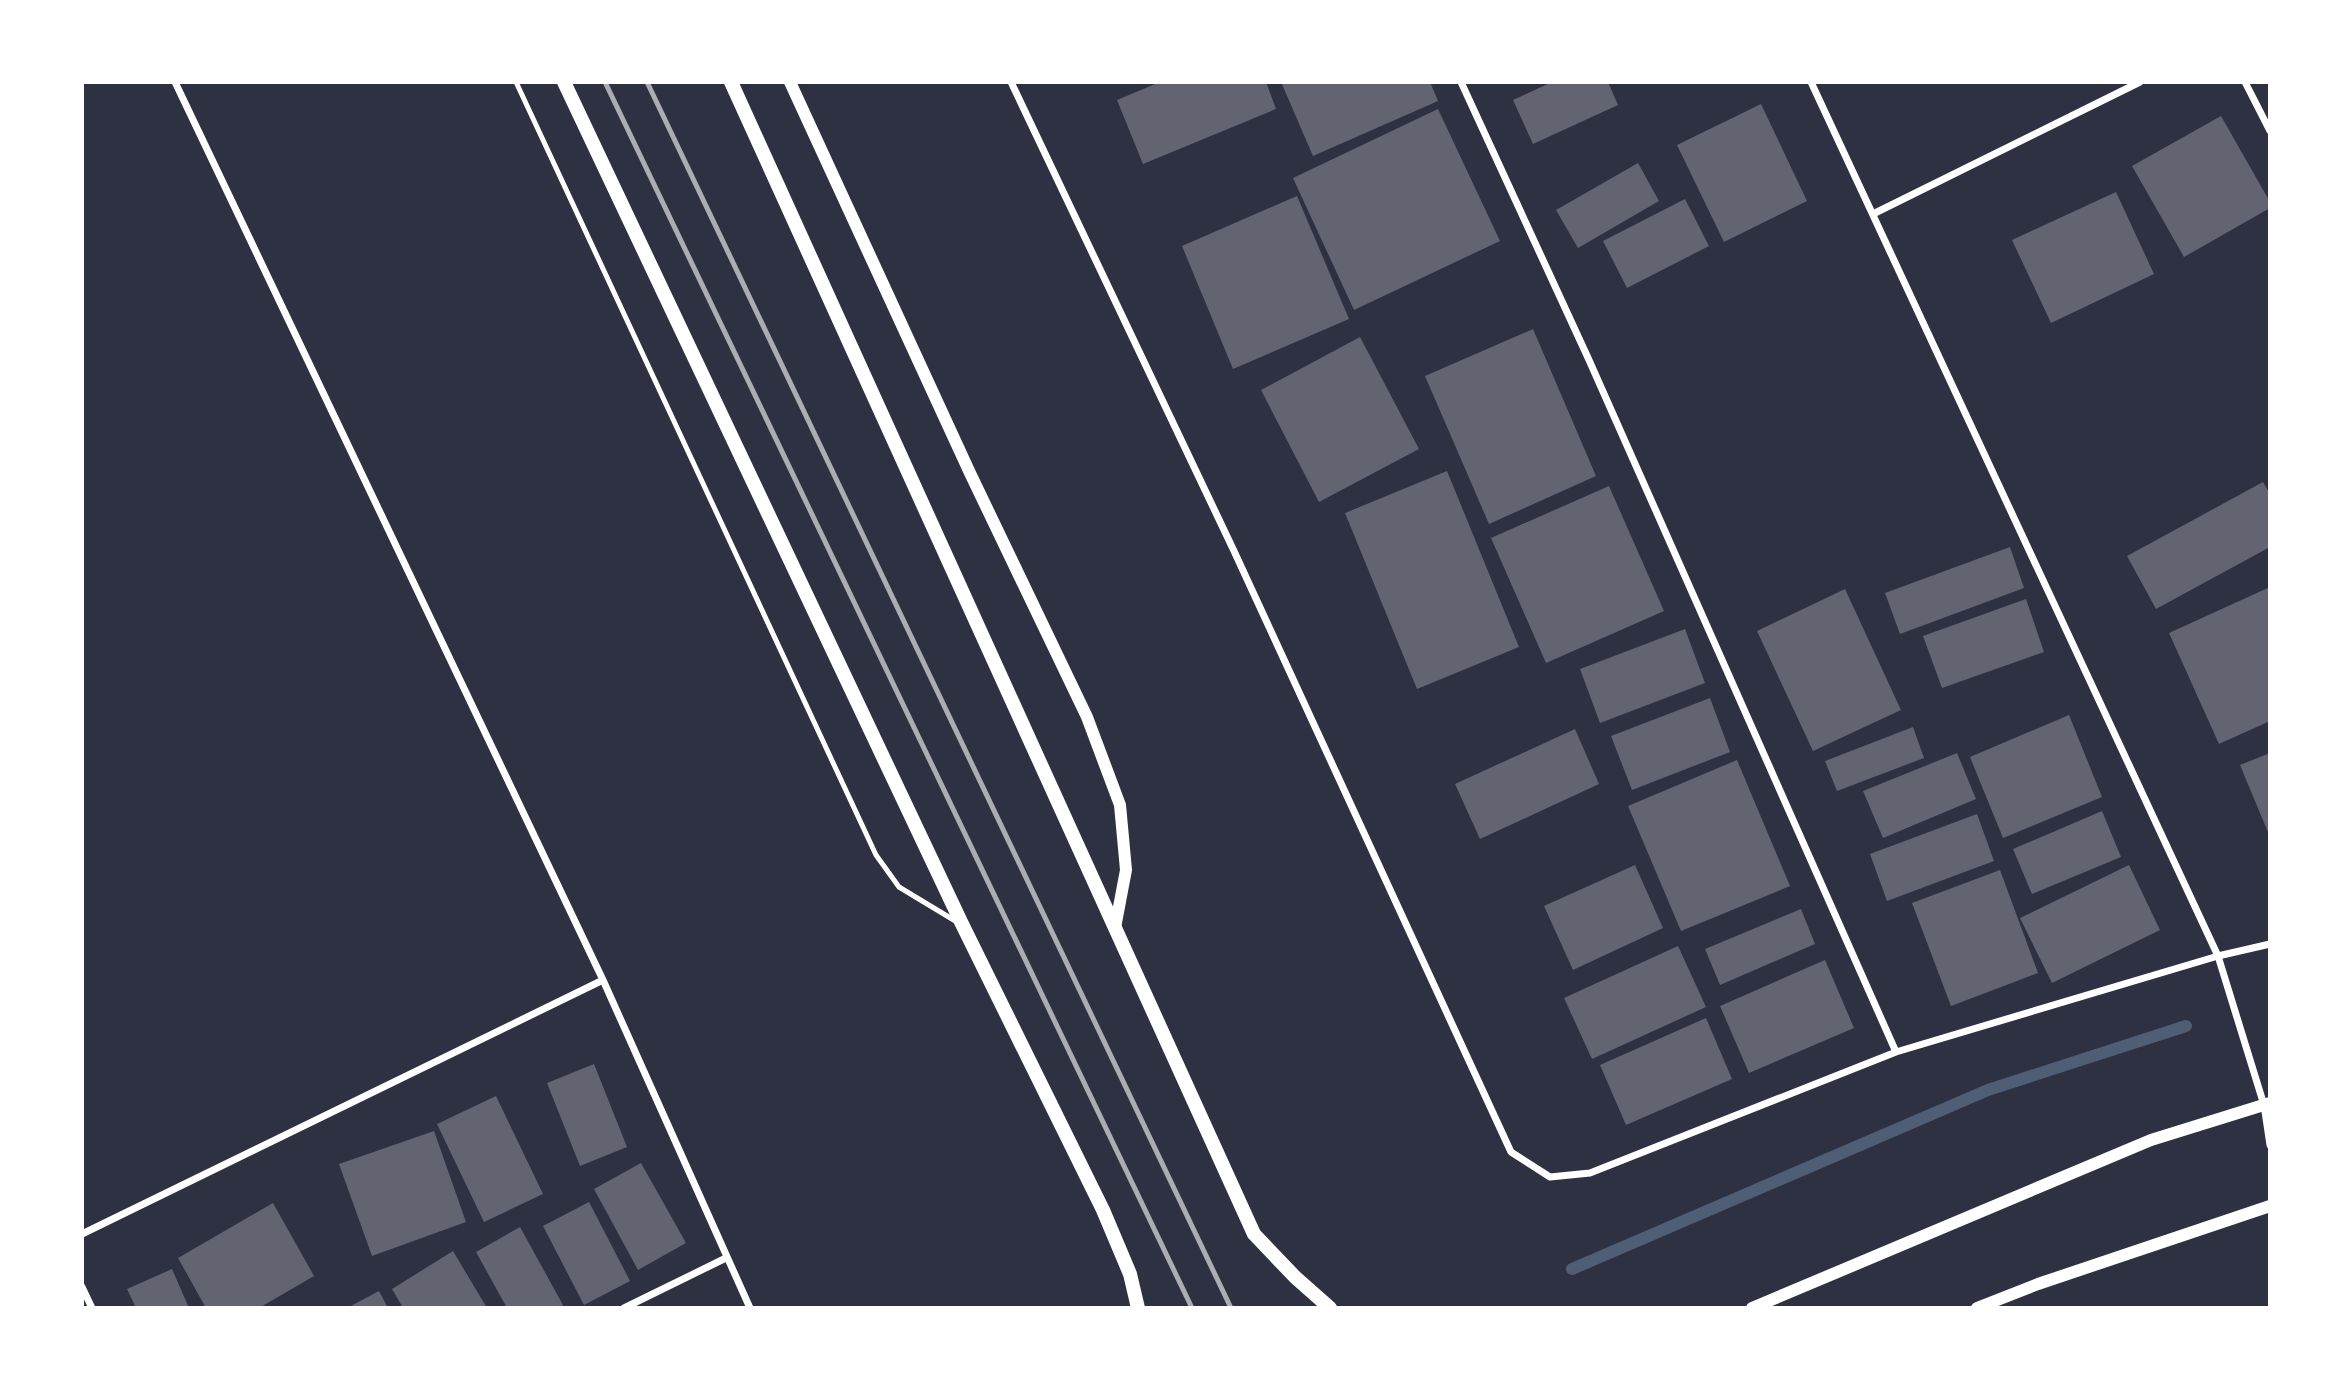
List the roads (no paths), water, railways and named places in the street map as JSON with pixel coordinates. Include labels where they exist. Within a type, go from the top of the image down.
[{"type":"main road","points":[[564,82],[962,924],[1103,1210],[1130,1274],[1138,1308]]},
{"type":"main road","points":[[731,82],[1254,1234],[1295,1277],[1330,1308]]},
{"type":"street","points":[[175,82],[603,980],[750,1308]]},
{"type":"street","points":[[790,82],[970,473],[1087,717],[1119,804],[1126,870],[1115,928]]},
{"type":"street","points":[[1011,82],[1234,551],[1511,1153],[1550,1177],[1590,1173],[1896,1052],[2218,956],[2270,944]]},
{"type":"street","points":[[1461,82],[1589,360],[1896,1052]]},
{"type":"street","points":[[1811,82],[2218,956],[2267,1104],[2270,1144]]},
{"type":"street","points":[[1873,214],[2140,82]]},
{"type":"street","points":[[2245,82],[2270,131]]},
{"type":"street","points":[[82,1234],[603,980]]},
{"type":"street","points":[[1752,1308],[2151,1140],[2267,1104]]},
{"type":"street","points":[[1977,1308],[2038,1284],[2270,1206]]},
{"type":"street","points":[[624,1308],[726,1258]]},
{"type":"street","points":[[82,1287],[92,1308]]},
{"type":"lane","points":[[516,82],[876,855],[899,887],[962,924]]},
{"type":"waterway","points":[[1572,1269],[1988,1090],[2186,1026]]},
{"type":"railway","points":[[605,82],[1192,1308]]},
{"type":"railway","points":[[647,82],[1231,1308]]}]
